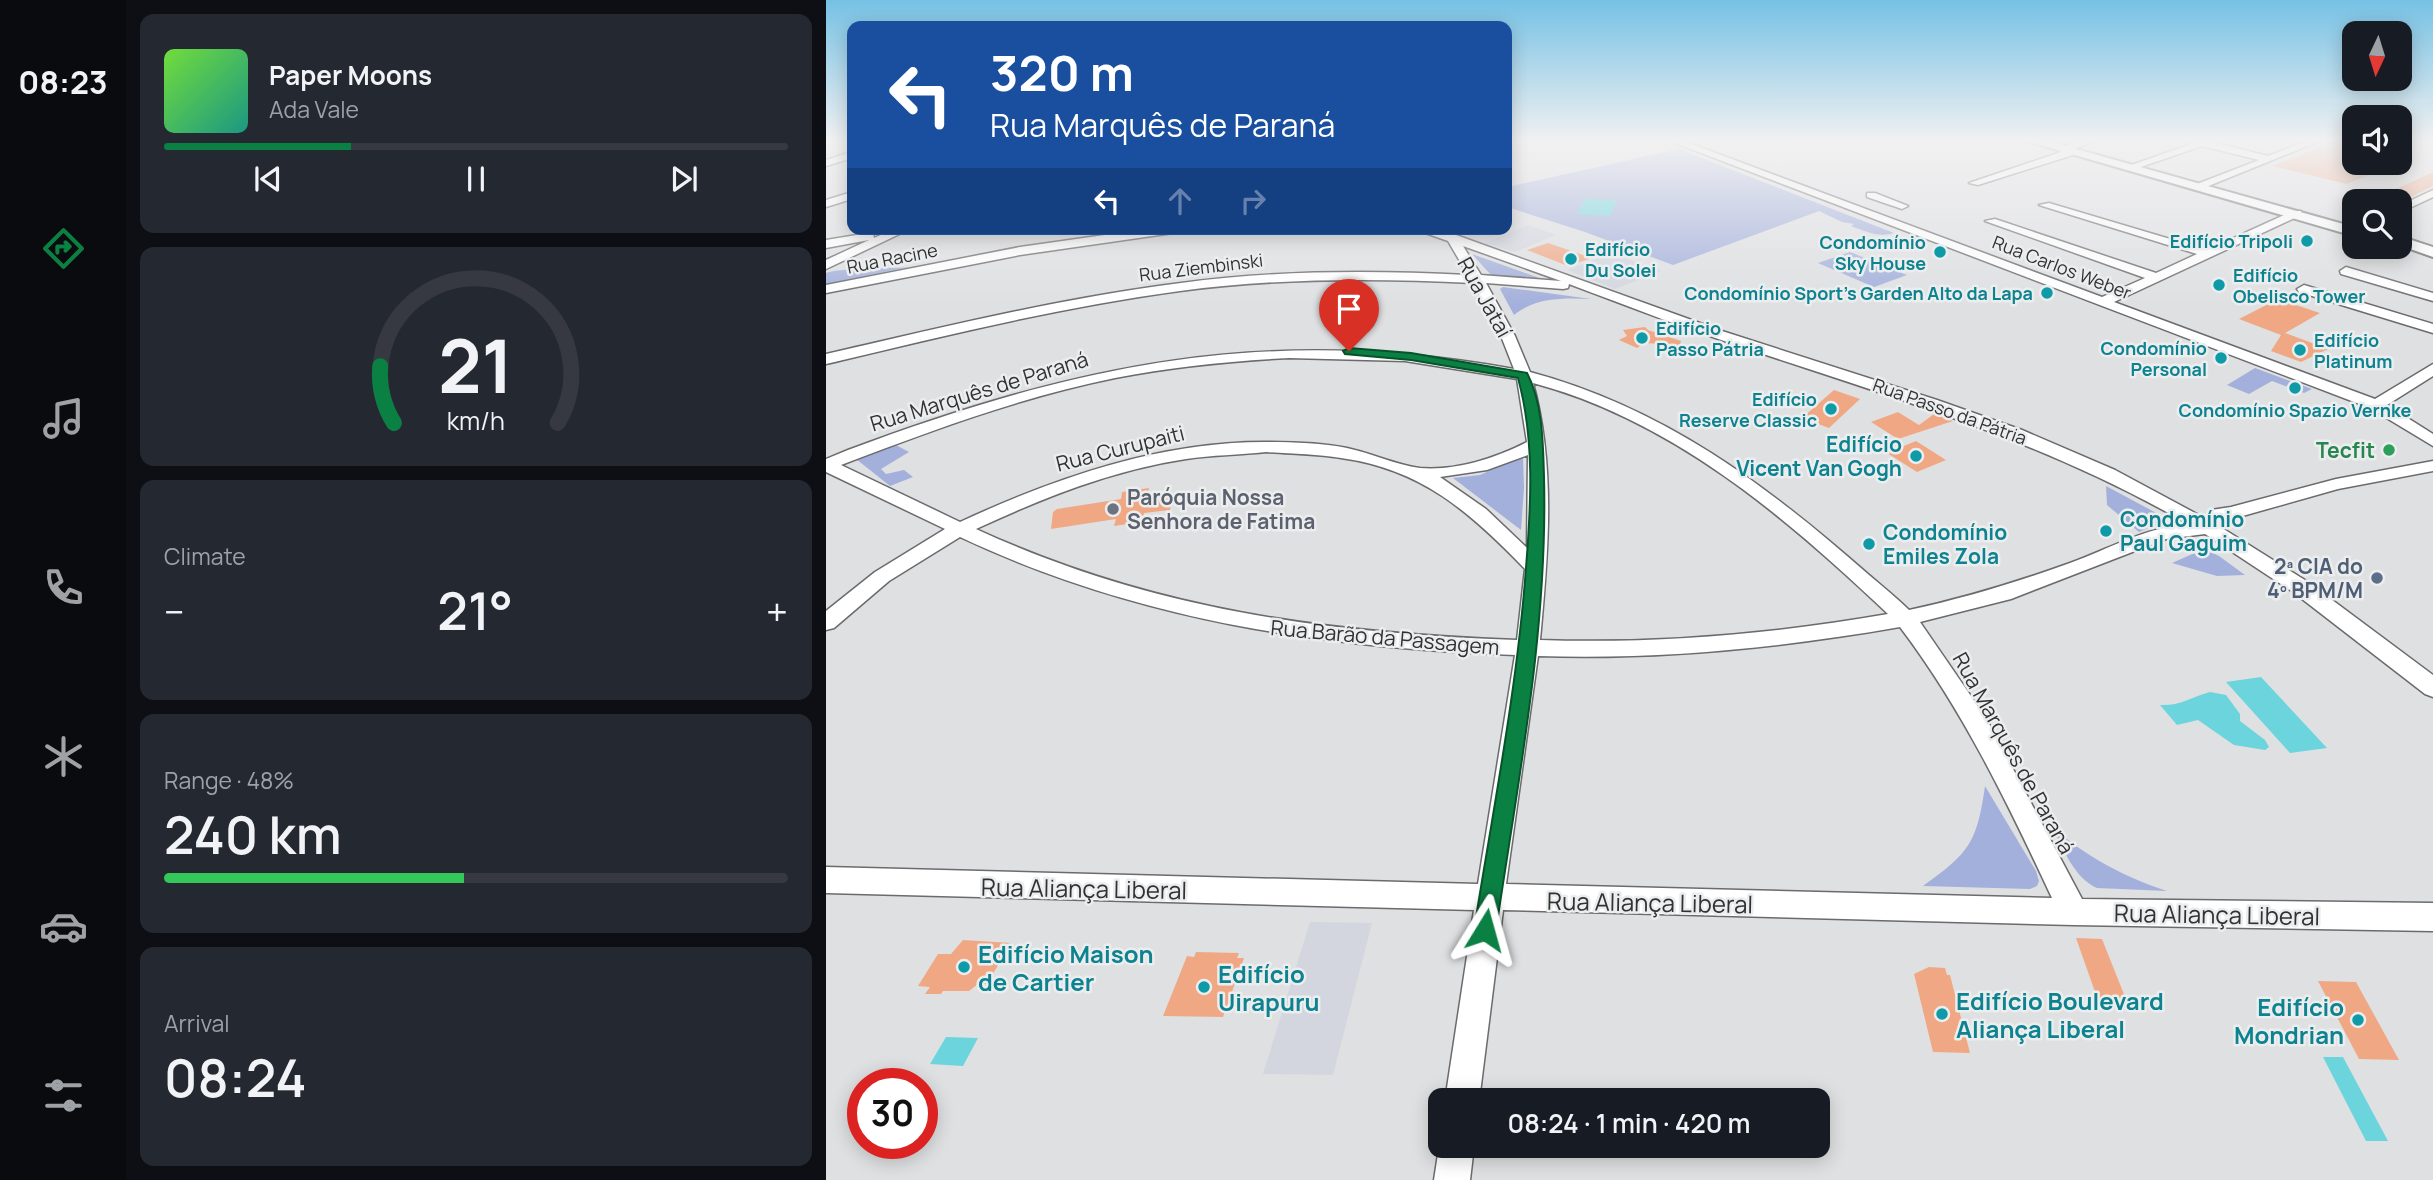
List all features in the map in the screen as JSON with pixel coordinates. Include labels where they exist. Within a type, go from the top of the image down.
[{"type":"main road","points":[[2227,195],[2295,214]]},
{"type":"main road","points":[[2231,195],[2342,228]]},
{"type":"street","name":"Rua Carlos Weber","points":[[1816,195],[2376,405],[2433,441]]},
{"type":"street","points":[[1871,195],[1902,206]]},
{"type":"street","points":[[2412,204],[2429,195]]},
{"type":"street","points":[[826,204],[847,197]]},
{"type":"street","points":[[1855,210],[1886,201]]},
{"type":"street","points":[[2045,205],[2208,254]]},
{"type":"street","points":[[2101,303],[2295,214]]},
{"type":"street","points":[[1991,221],[2156,277]]},
{"type":"street","points":[[826,244],[855,242],[880,235]]},
{"type":"street","points":[[826,262],[890,235]]},
{"type":"street","points":[[1020,251],[1049,235]]},
{"type":"street","name":"Rua Racine","points":[[826,289],[1020,251],[1131,235]]},
{"type":"street","name":"Rua Passo da Pátria","points":[[1441,235],[1723,336],[1978,418],[2084,463],[2145,492],[2198,523],[2321,602],[2433,688]]},
{"type":"street","name":"Rua Jataí","points":[[1452,238],[1507,331],[1530,399],[1536,444],[1537,519],[1528,649],[1489,898],[1464,1088]]},
{"type":"street","points":[[826,262],[855,242]]},
{"type":"street","points":[[2346,271],[2433,297]]},
{"type":"street","name":"Rua Ziembinski","points":[[826,359],[1095,300],[1191,286],[1317,276],[1476,278],[1586,287]]},
{"type":"street","points":[[2304,289],[2433,330]]},
{"type":"street","name":"Rua Marquês de Paraná","points":[[826,465],[920,430],[1053,387],[1194,361],[1282,352],[1349,351],[1411,356],[1523,376],[1620,411],[1695,449],[1729,470],[1807,529],[1904,618],[1929,650],[1969,712],[2074,912]]},
{"type":"street","points":[[2376,405],[2433,369]]},
{"type":"street","points":[[2410,384],[2433,392]]},
{"type":"street","name":"Rua Curupaiti","points":[[1418,473],[1461,471],[1487,466],[1511,458],[1536,444]]},
{"type":"street","name":"Rua Curupaiti","points":[[826,623],[878,582],[960,529],[1058,486],[1133,464],[1204,451],[1254,447],[1308,449],[1392,464],[1418,473],[1461,497],[1534,566]]},
{"type":"street","name":"Rua Barão da Passagem","points":[[826,465],[960,529],[1066,575],[1204,614],[1296,631],[1528,649],[1615,648],[1742,640],[1825,631],[1904,618],[1980,601],[2169,532],[2232,513],[2336,484],[2433,466]]},
{"type":"street","name":"Rua Aliança Liberal","points":[[826,880],[2074,912],[2433,917]]},
{"type":"street","points":[[1452,1180],[1455,1158]]},
{"type":"shaded area","points":[[1512,195],[1797,195],[1894,233],[1883,235],[1867,232],[1851,226],[1854,224],[1842,222],[1819,211],[1673,265],[1512,209]]},
{"type":"shaded area","points":[[1585,199],[1617,200],[1610,216],[1577,214]]},
{"type":"shaded area","points":[[1528,225],[1556,235],[1515,252],[1485,243],[1504,235],[1512,235],[1512,232]]},
{"type":"shaded area","points":[[1850,252],[1907,275],[1874,287],[1818,263]]},
{"type":"shaded area","points":[[1611,253],[1661,271],[1615,289],[1567,270]]},
{"type":"shaded area","points":[[1472,254],[1548,281],[1491,275]]},
{"type":"shaded area","points":[[909,267],[826,284],[826,273],[831,271]]},
{"type":"shaded area","points":[[1503,287],[1591,299],[1541,302],[1514,315],[1500,289]]},
{"type":"shaded area","points":[[2255,368],[2312,389],[2304,393],[2272,381],[2249,394],[2227,385]]},
{"type":"shaded area","points":[[894,444],[909,452],[881,469],[886,474],[904,470],[913,477],[890,486],[856,459]]},
{"type":"shaded area","points":[[1523,456],[1521,530],[1453,478],[1480,475]]},
{"type":"shaded area","points":[[2106,486],[2160,515],[2164,518],[2163,522],[2139,532],[2107,505]]},
{"type":"shaded area","points":[[2208,551],[2245,575],[2217,576],[2172,563],[2197,552]]},
{"type":"shaded area","points":[[2261,677],[2327,748],[2290,753],[2226,682]]},
{"type":"shaded area","points":[[2210,692],[2226,695],[2240,714],[2240,721],[2265,740],[2269,747],[2265,750],[2234,745],[2198,720],[2177,725],[2160,705],[2180,703]]},
{"type":"shaded area","points":[[1985,786],[2036,871],[2039,881],[2037,886],[2030,889],[1923,886],[1961,855],[1968,845],[1978,821]]},
{"type":"shaded area","points":[[2052,827],[2106,865],[2167,891],[2097,888],[2076,870]]},
{"type":"shaded area","points":[[1310,922],[1372,923],[1333,1075],[1263,1074]]},
{"type":"shaded area","points":[[946,1037],[978,1038],[963,1066],[930,1064]]},
{"type":"shaded area","points":[[2323,1057],[2343,1057],[2388,1141],[2366,1141]]},
{"type":"building","points":[[1548,243],[1589,259],[1568,266],[1527,250]]},
{"type":"building","points":[[2278,299],[2320,313],[2285,333],[2328,349],[2301,362],[2271,351],[2281,335],[2239,319]]},
{"type":"building","name":"Edifício Passo Pátria","points":[[1645,327],[1681,341],[1680,345],[1645,343],[1637,348],[1619,340],[1627,336],[1623,330]]},
{"type":"building","name":"Edifício Reserve Classic","points":[[1834,390],[1860,399],[1829,428],[1802,418]]},
{"type":"building","points":[[1898,412],[1919,425],[1934,414],[1953,421],[1898,439],[1871,422]]},
{"type":"building","name":"Edifício Vicent Van Gogh","points":[[1916,441],[1946,460],[1917,472],[1887,453]]},
{"type":"building","name":"Paróquia Nossa Senhora de Fatima","points":[[1149,488],[1147,497],[1172,493],[1170,510],[1144,513],[1142,522],[1114,526],[1116,519],[1051,529],[1053,512],[1057,509],[1121,499],[1122,492]]},
{"type":"building","points":[[2076,938],[2102,939],[2129,1007],[2100,1006]]},
{"type":"building","name":"Edifício Maison de Cartier","points":[[963,940],[1011,943],[987,984],[978,984],[969,991],[925,994],[930,987],[918,986],[938,954],[951,954]]},
{"type":"building","name":"Edifício Uirapuru","points":[[1196,952],[1239,953],[1237,958],[1244,958],[1223,1017],[1163,1016],[1187,956],[1194,957]]},
{"type":"building","name":"Edifício Boulevard Aliança Liberal","points":[[1929,967],[1945,968],[1947,975],[1950,975],[1970,1053],[1933,1052],[1914,974]]},
{"type":"building","name":"Edifício Mondrian","points":[[2318,981],[2356,982],[2399,1060],[2359,1059]]},
{"type":"place","name":"Edifício Tripoli","points":[[2307,241]]},
{"type":"place","name":"Condomínio Sky House","points":[[1940,252]]},
{"type":"place","name":"Edifício Du Solei","points":[[1571,259]]},
{"type":"place","name":"Edifício Obelisco Tower","points":[[2219,285]]},
{"type":"place","name":"Condomínio Sport's Garden Alto da Lapa","points":[[2047,293]]},
{"type":"place","name":"Edifício Passo Pátria","points":[[1642,338]]},
{"type":"place","name":"Edifício Platinum","points":[[2300,350]]},
{"type":"place","name":"Condomínio Personal","points":[[2221,358]]},
{"type":"place","name":"Condomínio Spazio Vernke","points":[[2295,388]]},
{"type":"place","name":"Edifício Reserve Classic","points":[[1831,409]]},
{"type":"place","name":"Tecfit","points":[[2389,450]]},
{"type":"place","name":"Edifício Vicent Van Gogh","points":[[1916,456]]},
{"type":"place","name":"Paróquia Nossa Senhora de Fatima","points":[[1113,509]]},
{"type":"place","name":"Condomínio Paul Gaguim","points":[[2106,531]]},
{"type":"place","name":"Condomínio Emiles Zola","points":[[1869,544]]},
{"type":"place","name":"2ª CIA do 4º BPM/M","points":[[2377,578]]},
{"type":"place","name":"Edifício Maison de Cartier","points":[[964,967]]},
{"type":"place","name":"Edifício Uirapuru","points":[[1204,987]]},
{"type":"place","name":"Edifício Boulevard Aliança Liberal","points":[[1942,1014]]},
{"type":"place","name":"Edifício Mondrian","points":[[2358,1020]]},
{"type":"route","points":[[1349,351],[1411,356],[1523,376],[1530,399],[1536,444],[1537,519],[1529,642],[1485,930]]}]
